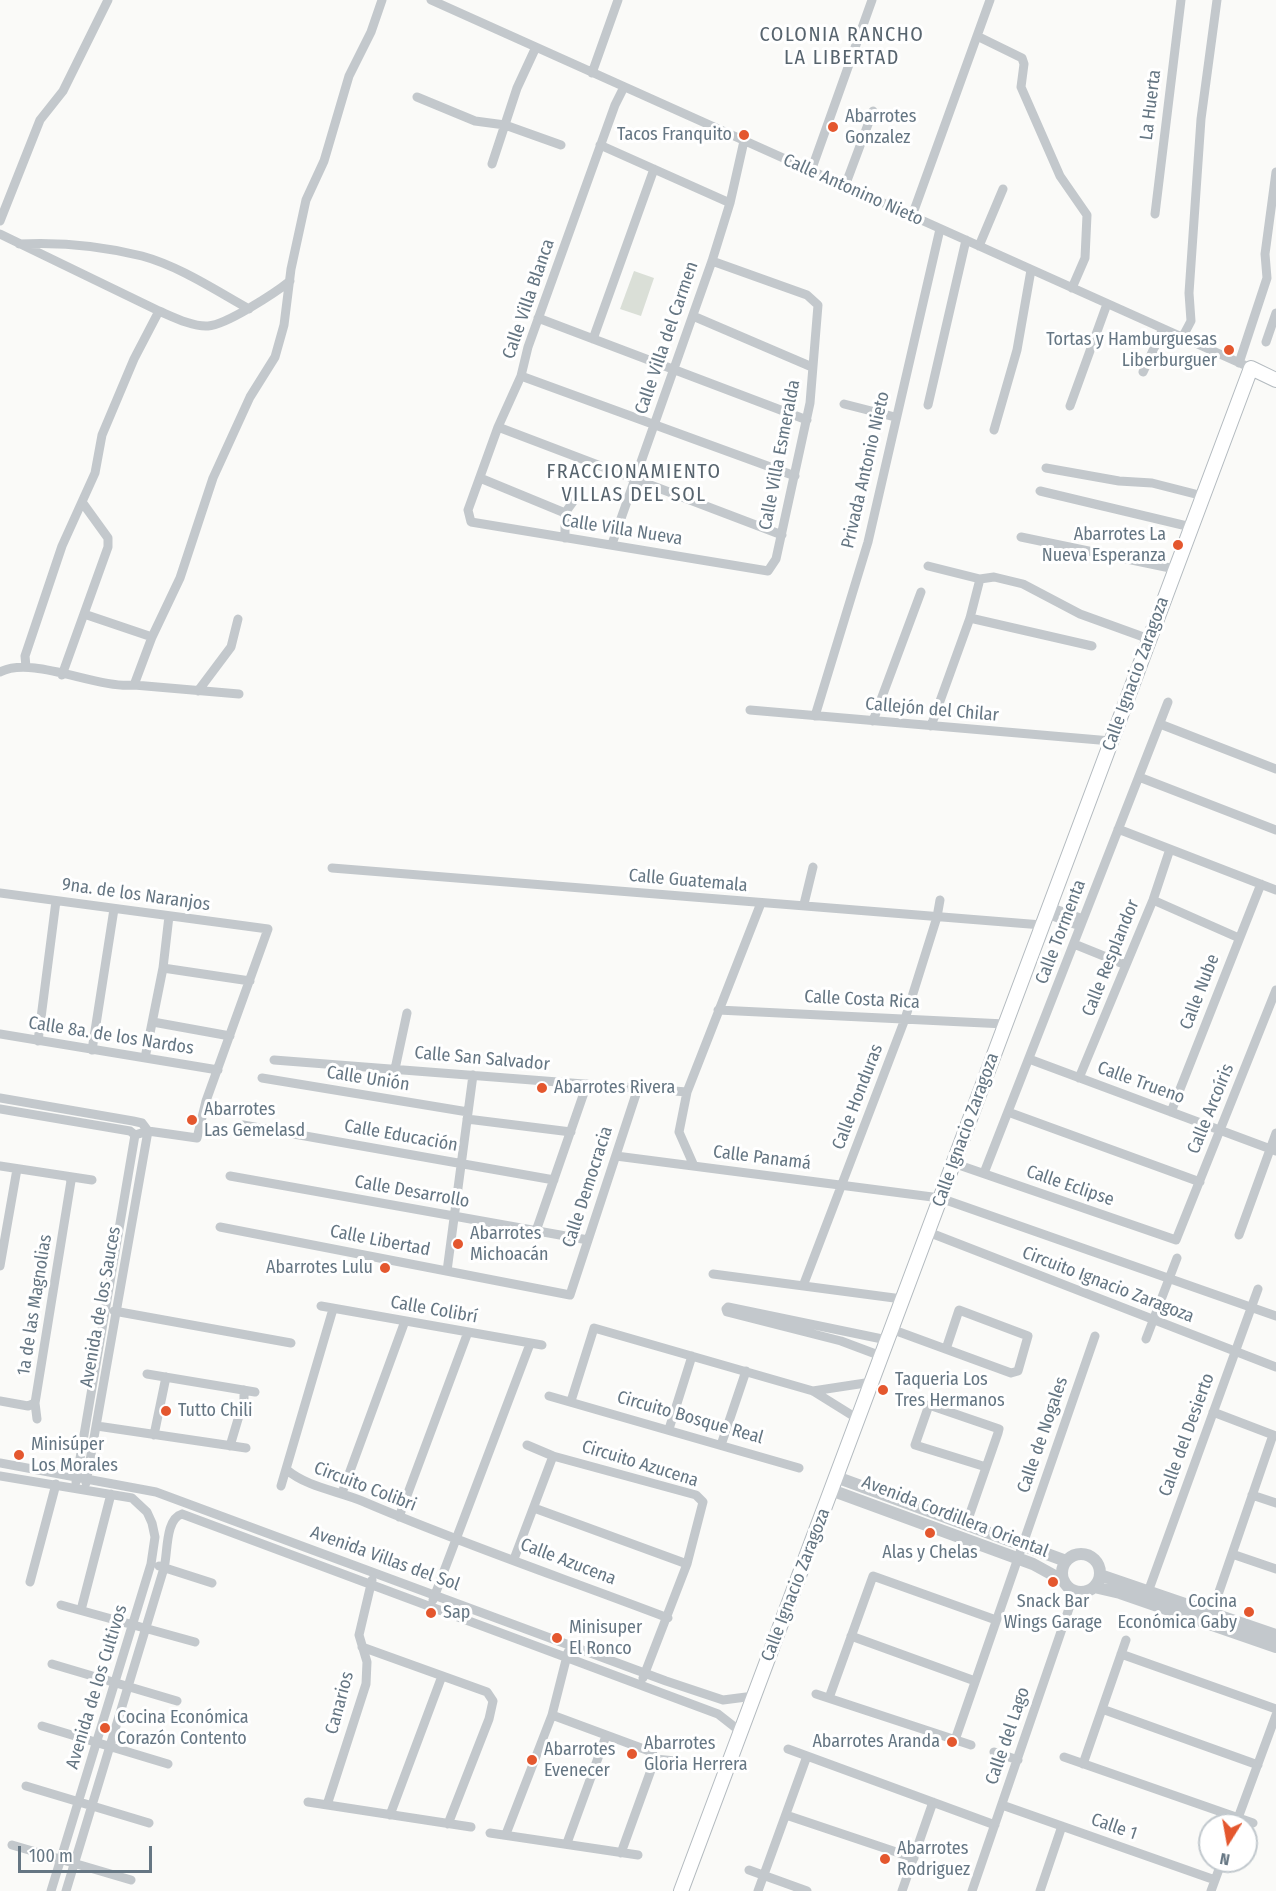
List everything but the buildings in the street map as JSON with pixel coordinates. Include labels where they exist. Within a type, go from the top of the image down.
[{"type":"main road","name":"Calle Antonino Nieto","points":[[1245,365],[1276,380]]},
{"type":"main road","name":"Calle Ignacio Zaragoza","points":[[681,1891],[1203,496],[1245,365]]},
{"type":"street","points":[[0,221],[40,120],[63,91],[108,0]]},
{"type":"street","points":[[134,685],[152,637],[180,578],[213,478],[250,397],[275,357],[284,325],[306,200],[324,161],[349,76],[371,32],[382,0]]},
{"type":"street","name":"Calle Antonino Nieto","points":[[431,0],[1245,365]]},
{"type":"street","points":[[592,73],[618,0]]},
{"type":"street","points":[[811,171],[872,0]]},
{"type":"street","points":[[912,216],[990,0]]},
{"type":"street","name":"La Huerta","points":[[1155,214],[1181,0]]},
{"type":"street","points":[[1182,338],[1191,321],[1189,293],[1201,119],[1217,0]]},
{"type":"street","points":[[977,36],[1022,58],[1024,64],[1021,87],[1060,176],[1087,215],[1085,258],[1072,288]]},
{"type":"street","points":[[492,164],[517,88],[536,47]]},
{"type":"street","name":"Calle Villa Blanca","points":[[471,522],[468,510],[498,427],[521,376],[538,318],[600,144],[624,87]]},
{"type":"street","points":[[417,97],[476,121],[505,125],[561,146]]},
{"type":"street","points":[[845,186],[873,111]]},
{"type":"street","name":"Calle Villa del Carmen","points":[[612,544],[712,261],[730,203],[744,141]]},
{"type":"street","points":[[600,144],[730,203]]},
{"type":"street","points":[[593,339],[654,169]]},
{"type":"street","points":[[1245,365],[1272,279],[1264,254],[1276,172]]},
{"type":"street","points":[[979,246],[1003,189]]},
{"type":"street","name":"Privada Antonio Nieto","points":[[815,716],[868,543],[895,417],[940,229]]},
{"type":"street","points":[[0,234],[159,311],[181,320],[209,326],[249,309],[290,281]]},
{"type":"street","points":[[928,405],[966,240]]},
{"type":"street","points":[[19,244],[53,243],[143,256],[190,276],[249,309]]},
{"type":"street","name":"Calle Villa Esmeralda","points":[[712,261],[807,295],[818,305],[807,420],[776,559],[768,572]]},
{"type":"street","points":[[994,430],[1017,350],[1031,270]]},
{"type":"street","points":[[1094,353],[1109,304]]},
{"type":"street","points":[[1070,406],[1109,304]]},
{"type":"street","points":[[26,667],[24,656],[62,546],[95,473],[102,435],[134,359],[159,311]]},
{"type":"street","points":[[1266,342],[1276,313]]},
{"type":"street","points":[[693,316],[812,367]]},
{"type":"street","points":[[538,318],[807,420]]},
{"type":"street","points":[[1143,372],[1163,329]]},
{"type":"street","points":[[521,376],[795,476]]},
{"type":"street","points":[[844,404],[895,417]]},
{"type":"street","points":[[498,427],[782,535]]},
{"type":"street","points":[[1046,468],[1119,481],[1152,483],[1203,496]]},
{"type":"street","points":[[480,478],[565,513]]},
{"type":"street","points":[[1040,491],[1191,527]]},
{"type":"street","points":[[565,538],[565,513],[575,499]]},
{"type":"street","points":[[62,675],[108,547],[108,538],[82,502]]},
{"type":"street","name":"Calle Villa Nueva","points":[[471,522],[768,572]]},
{"type":"street","points":[[1022,537],[1175,569]]},
{"type":"street","points":[[928,566],[980,579],[994,577],[1023,584],[1080,614],[1149,639]]},
{"type":"street","points":[[931,726],[970,618],[980,579]]},
{"type":"street","points":[[873,721],[921,592]]},
{"type":"street","points":[[84,614],[152,637]]},
{"type":"street","points":[[970,618],[1092,646]]},
{"type":"street","points":[[198,691],[231,647],[238,619]]},
{"type":"street","points":[[0,672],[10,667],[26,667],[62,675],[97,679],[119,686],[134,685],[239,694]]},
{"type":"street","name":"Calle Tormenta","points":[[984,1173],[1168,702]]},
{"type":"street","name":"Callejón del Chilar","points":[[750,710],[1111,741]]},
{"type":"street","points":[[1160,724],[1276,769]]},
{"type":"street","points":[[1139,777],[1276,830]]},
{"type":"street","points":[[1118,829],[1276,890]]},
{"type":"street","name":"Calle Resplandor","points":[[1079,1078],[1153,900],[1170,849]]},
{"type":"street","points":[[804,904],[813,867]]},
{"type":"street","name":"Calle Guatemala","points":[[332,868],[760,903],[804,904],[937,917],[1046,915],[1082,923]]},
{"type":"street","name":"Calle Nube","points":[[1171,1112],[1261,884]]},
{"type":"street","name":"9na. de los Naranjos","points":[[0,893],[268,929],[250,981]]},
{"type":"street","name":"Calle Honduras","points":[[803,1286],[879,1093],[905,1019],[937,917],[940,900]]},
{"type":"street","points":[[1153,900],[1239,938]]},
{"type":"street","points":[[38,1041],[56,901]]},
{"type":"street","points":[[694,1166],[680,1132],[687,1092],[760,903]]},
{"type":"street","points":[[92,1050],[114,909]]},
{"type":"street","points":[[145,1058],[163,968],[169,916]]},
{"type":"street","points":[[1074,944],[1126,965]]},
{"type":"street","points":[[0,1109],[130,1131],[135,1135],[148,1131],[197,1138],[218,1070],[250,981],[163,968]]},
{"type":"street","name":"Calle Arcoíris","points":[[1176,1240],[1276,990]]},
{"type":"street","name":"Calle Costa Rica","points":[[718,1010],[1005,1024]]},
{"type":"street","points":[[395,1069],[407,1013]]},
{"type":"street","points":[[1265,1017],[1276,1020]]},
{"type":"street","points":[[153,1022],[230,1036]]},
{"type":"street","name":"Calle 8a. de los Nardos","points":[[0,1034],[218,1070]]},
{"type":"street","name":"Calle Trueno","points":[[1029,1059],[1273,1150]]},
{"type":"street","name":"Calle San Salvador","points":[[274,1060],[687,1092]]},
{"type":"street","points":[[447,1271],[473,1075]]},
{"type":"street","name":"Calle Unión","points":[[262,1078],[468,1116],[571,1132]]},
{"type":"street","points":[[536,1231],[587,1084]]},
{"type":"street","name":"Calle Democracia","points":[[570,1295],[638,1088]]},
{"type":"street","points":[[0,1098],[133,1121],[142,1124],[148,1131]]},
{"type":"street","points":[[1008,1112],[1200,1182]]},
{"type":"street","name":"Calle Educación","points":[[243,1125],[554,1180]]},
{"type":"street","name":"Avenida de los Sauces","points":[[82,1477],[97,1426],[148,1131]]},
{"type":"street","points":[[1239,1235],[1273,1150],[1276,1133]]},
{"type":"street","name":"Avenida de los Sauces","points":[[80,1488],[106,1309],[135,1135]]},
{"type":"street","name":"Calle Panamá","points":[[616,1156],[940,1198]]},
{"type":"street","name":"Calle Eclipse","points":[[953,1163],[1176,1240]]},
{"type":"street","points":[[0,1166],[92,1180]]},
{"type":"street","points":[[0,1266],[17,1169]]},
{"type":"street","name":"Calle Desarrollo","points":[[230,1176],[588,1240]]},
{"type":"street","name":"1a de las Magnolias","points":[[0,1401],[28,1406],[34,1403],[71,1181],[69,1177]]},
{"type":"street","name":"Circuito Ignacio Zaragoza","points":[[940,1198],[1276,1316]]},
{"type":"street","name":"Calle Libertad","points":[[220,1227],[570,1295]]},
{"type":"street","name":"Circuito Ignacio Zaragoza","points":[[928,1232],[1276,1367]]},
{"type":"street","points":[[1146,1339],[1177,1258]]},
{"type":"street","points":[[713,1274],[902,1299]]},
{"type":"street","name":"Calle del Desierto","points":[[1148,1592],[1258,1289]]},
{"type":"street","name":"Calle Colibrí","points":[[321,1306],[542,1345]]},
{"type":"street","points":[[881,1356],[841,1341],[727,1312],[726,1309],[728,1307],[844,1331],[889,1334],[946,1349],[1016,1373],[1028,1336],[959,1310],[946,1349]]},
{"type":"street","points":[[106,1309],[291,1343]]},
{"type":"street","name":"Circuito Colibri","points":[[333,1309],[287,1470],[297,1479],[342,1493],[455,1539]]},
{"type":"street","points":[[342,1493],[405,1322]]},
{"type":"street","points":[[571,1401],[594,1328],[813,1391],[858,1419]]},
{"type":"street","points":[[841,1341],[844,1331]]},
{"type":"street","points":[[399,1517],[468,1332]]},
{"type":"street","name":"Calle de Nogales","points":[[955,1740],[1095,1336]]},
{"type":"street","points":[[430,1606],[530,1344]]},
{"type":"street","points":[[669,1429],[692,1356]]},
{"type":"street","points":[[721,1445],[746,1371]]},
{"type":"street","points":[[147,1374],[255,1392]]},
{"type":"street","points":[[153,1434],[166,1377]]},
{"type":"street","points":[[813,1391],[872,1382]]},
{"type":"street","points":[[230,1446],[244,1399],[244,1390]]},
{"type":"street","name":"Circuito Bosque Real","points":[[549,1396],[799,1468]]},
{"type":"street","points":[[34,1403],[38,1419]]},
{"type":"street","points":[[966,1525],[986,1467],[999,1429],[929,1405],[915,1445],[986,1467]]},
{"type":"street","points":[[1210,1618],[1275,1435],[1213,1412]]},
{"type":"street","points":[[97,1426],[246,1448]]},
{"type":"street","name":"Circuito Azucena","points":[[526,1445],[553,1456],[696,1495],[703,1503],[702,1514],[687,1564],[668,1618],[640,1684]]},
{"type":"street","name":"Circuito Azucena","points":[[514,1559],[553,1456]]},
{"type":"street","points":[[0,1487],[3,1464]]},
{"type":"street","name":"Avenida Villas del Sol","points":[[3,1464],[156,1492],[644,1673],[723,1700],[754,1696]]},
{"type":"street","points":[[281,1486],[287,1470]]},
{"type":"street","points":[[1,1476],[111,1494],[81,1610]]},
{"type":"street","name":"Avenida Cordillera Oriental","points":[[834,1483],[893,1512],[1020,1552],[1066,1561]]},
{"type":"street","name":"Avenida Cordillera Oriental","points":[[834,1483],[899,1499],[966,1525],[1020,1552],[1064,1581]]},
{"type":"street","points":[[30,1582],[56,1484]]},
{"type":"street","name":"Avenida de los Cultivos","points":[[51,1891],[151,1564],[154,1537],[152,1523],[147,1512],[132,1498],[111,1494]]},
{"type":"street","points":[[1252,1495],[1276,1503]]},
{"type":"street","points":[[893,1512],[899,1499]]},
{"type":"street","points":[[182,1501],[182,1514]]},
{"type":"street","points":[[534,1508],[687,1564]]},
{"type":"street","name":"Avenida Villas del Sol","points":[[182,1514],[718,1714],[741,1732]]},
{"type":"street","name":"Avenida de los Cultivos","points":[[66,1891],[164,1568],[171,1522],[177,1515],[182,1514]]},
{"type":"street","points":[[241,1536],[246,1526]]},
{"type":"street","name":"Calle Azucena","points":[[455,1539],[668,1618]]},
{"type":"street","points":[[1094,1587],[1100,1575],[1096,1562],[1085,1554],[1071,1556],[1066,1561],[1062,1574],[1064,1581],[1076,1591],[1094,1587],[1276,1635]]},
{"type":"street","points":[[1232,1554],[1276,1569]]},
{"type":"street","points":[[151,1564],[212,1583]]},
{"type":"street","name":"Canarios","points":[[327,1805],[366,1684],[367,1662],[359,1635],[370,1584],[375,1573]]},
{"type":"street","points":[[1100,1575],[1148,1592],[1276,1647]]},
{"type":"street","points":[[828,1698],[873,1576],[996,1620]]},
{"type":"street","name":"Calle del Lago","points":[[972,1891],[1076,1591]]},
{"type":"street","points":[[61,1605],[195,1642]]},
{"type":"street","points":[[851,1636],[975,1682]]},
{"type":"street","points":[[1083,1764],[1126,1640]]},
{"type":"street","points":[[506,1834],[552,1715],[570,1645]]},
{"type":"street","points":[[362,1647],[487,1692],[493,1701],[489,1719],[448,1824]]},
{"type":"street","points":[[1121,1654],[1276,1709]]},
{"type":"street","points":[[52,1664],[177,1701]]},
{"type":"street","points":[[390,1815],[442,1676]]},
{"type":"street","points":[[816,1694],[971,1745]]},
{"type":"street","points":[[718,1714],[723,1700]]},
{"type":"street","points":[[1102,1709],[1258,1765]]},
{"type":"street","points":[[552,1715],[652,1752],[656,1759]]},
{"type":"street","points":[[1240,1813],[1276,1715]]},
{"type":"street","points":[[42,1726],[168,1764]]},
{"type":"street","points":[[567,1843],[606,1736]]},
{"type":"street","points":[[788,1749],[995,1825]]},
{"type":"street","points":[[994,1752],[1018,1760]]},
{"type":"street","points":[[758,1891],[807,1756]]},
{"type":"street","points":[[1064,1757],[1224,1813]]},
{"type":"street","points":[[656,1759],[675,1761]]},
{"type":"street","points":[[621,1853],[656,1759]]},
{"type":"street","points":[[26,1786],[149,1823]]},
{"type":"street","points":[[308,1802],[471,1827]]},
{"type":"street","points":[[902,1891],[933,1802]]},
{"type":"street","name":"Calle 1","points":[[1002,1804],[1215,1880]]},
{"type":"street","points":[[786,1815],[914,1858]]},
{"type":"street","points":[[1040,1891],[1062,1826]]},
{"type":"street","points":[[490,1833],[638,1855]]},
{"type":"street","points":[[12,1845],[131,1880]]},
{"type":"street","points":[[749,1870],[807,1891]]},
{"type":"street","points":[[1211,1891],[1218,1873]]},
{"type":"shaded area","points":[[634,271],[654,278],[641,316],[620,309]]},
{"type":"place","name":"Abarrotes Gonzalez","points":[[833,127]]},
{"type":"place","name":"Tacos Franquito","points":[[744,135]]},
{"type":"place","name":"Tortas y Hamburguesas Liberburguer","points":[[1229,350]]},
{"type":"place","name":"Abarrotes La Nueva Esperanza","points":[[1178,545]]},
{"type":"place","name":"Abarrotes Rivera","points":[[542,1088]]},
{"type":"place","name":"Abarrotes Las Gemelasd","points":[[192,1120]]},
{"type":"place","name":"Abarrotes Michoacán","points":[[458,1244]]},
{"type":"place","name":"Abarrotes Lulu","points":[[385,1268]]},
{"type":"place","name":"Taqueria Los Tres Hermanos","points":[[883,1390]]},
{"type":"place","name":"Tutto Chili","points":[[166,1411]]},
{"type":"place","name":"Minisúper Los Morales","points":[[19,1455]]},
{"type":"place","name":"Alas y Chelas","points":[[930,1533]]},
{"type":"place","name":"Snack Bar Wings Garage","points":[[1053,1582]]},
{"type":"place","name":"Cocina Económica Gaby","points":[[1249,1612]]},
{"type":"place","name":"Sap","points":[[431,1613]]},
{"type":"place","name":"Minisuper El Ronco","points":[[557,1638]]},
{"type":"place","name":"Cocina Económica Corazón Contento","points":[[105,1728]]},
{"type":"place","name":"Abarrotes Aranda","points":[[952,1742]]},
{"type":"place","name":"Abarrotes Gloria Herrera","points":[[632,1754]]},
{"type":"place","name":"Abarrotes Evenecer","points":[[532,1760]]},
{"type":"place","name":"Abarrotes Rodriguez","points":[[885,1859]]},
{"type":"district","name":"COLONIA RANCHO LA LIBERTAD","points":[[842,46]]},
{"type":"district","name":"FRACCIONAMIENTO VILLAS DEL SOL","points":[[634,484]]}]
